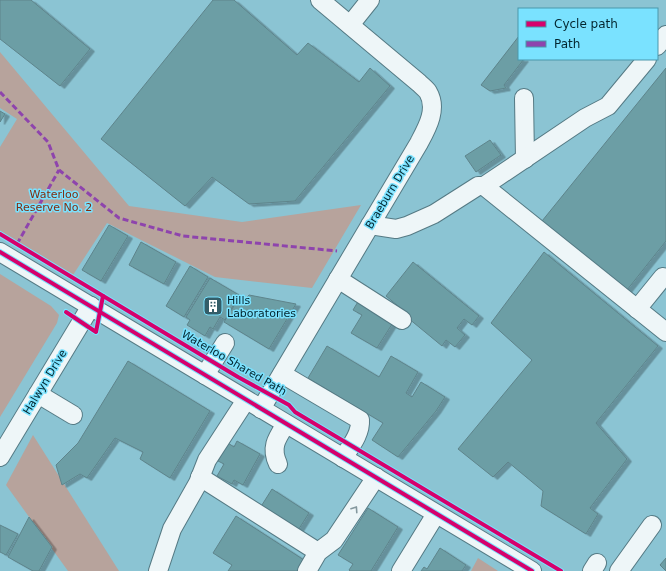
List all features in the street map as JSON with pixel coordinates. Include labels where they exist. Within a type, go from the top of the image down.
[{"type":"street","name":"Braeburn Drive","points":[[158,571],[172,529],[200,477],[207,460],[254,404],[282,374],[428,126],[432,103],[428,92],[320,0]]},
{"type":"street","points":[[350,25],[370,0]]},
{"type":"street","points":[[658,45],[666,35]]},
{"type":"street","points":[[370,225],[396,229],[407,226],[434,214],[478,186],[484,186],[585,118],[608,106],[646,60]]},
{"type":"street","points":[[524,98],[525,159]]},
{"type":"street","points":[[484,186],[666,332]]},
{"type":"street","points":[[0,252],[532,571]]},
{"type":"street","points":[[637,309],[663,277]]},
{"type":"street","points":[[338,279],[402,320]]},
{"type":"street","name":"Halwyn Drive","points":[[0,457],[91,306]]},
{"type":"street","points":[[205,375],[225,343]]},
{"type":"street","points":[[282,374],[360,420],[360,426],[357,434],[343,458]]},
{"type":"street","points":[[38,394],[73,415]]},
{"type":"street","points":[[278,464],[274,455],[274,448],[276,439],[286,424]]},
{"type":"street","points":[[200,477],[318,552]]},
{"type":"street","points":[[307,571],[318,552],[334,540],[376,477]]},
{"type":"street","points":[[401,571],[436,514]]},
{"type":"street","points":[[618,571],[652,525]]},
{"type":"green space","name":"Waterloo Reserve No. 2","points":[[0,52],[129,206],[242,222],[361,205],[312,288],[215,277],[107,223],[73,275],[0,231],[0,147],[17,119],[0,108]]},
{"type":"green space","points":[[0,274],[51,306],[59,315],[57,323],[0,417]]},
{"type":"green space","points":[[33,435],[119,571],[68,571],[6,485]]},
{"type":"green space","points":[[478,558],[498,571],[471,571]]},
{"type":"building","points":[[0,0],[31,0],[90,49],[60,86],[0,39]]},
{"type":"building","points":[[213,0],[234,0],[297,55],[308,43],[359,82],[370,68],[390,86],[295,201],[249,204],[212,177],[185,206],[101,139]]},
{"type":"building","points":[[518,37],[518,60],[523,60],[504,85],[506,88],[490,91],[481,85]]},
{"type":"building","points":[[666,68],[666,241],[627,290],[542,221]]},
{"type":"building","points":[[0,111],[5,114],[0,122]]},
{"type":"building","points":[[490,140],[501,155],[476,172],[465,156]]},
{"type":"building","points":[[109,225],[128,236],[101,281],[82,270]]},
{"type":"building","points":[[141,242],[176,262],[164,284],[129,265]]},
{"type":"building","points":[[544,252],[658,346],[596,423],[627,459],[590,508],[598,514],[586,534],[541,506],[543,491],[508,462],[493,477],[458,449],[532,360],[491,323]]},
{"type":"building","points":[[413,262],[479,316],[472,325],[464,319],[457,328],[465,335],[455,347],[446,340],[442,346],[408,318],[410,316],[386,296]]},
{"type":"building","points":[[190,266],[208,277],[184,317],[166,306]]},
{"type":"building","name":"Hills Laboratories","points":[[210,278],[239,295],[225,320],[220,317],[213,329],[210,327],[205,336],[187,325],[190,320],[186,317]]},
{"type":"building","points":[[249,295],[296,304],[269,349],[224,322],[240,296],[245,299]]},
{"type":"building","points":[[359,300],[394,321],[377,348],[351,333],[362,315],[353,310]]},
{"type":"building","points":[[327,346],[379,377],[391,356],[418,372],[406,393],[412,397],[421,382],[445,397],[436,411],[398,457],[372,440],[383,423],[308,378]]},
{"type":"building","points":[[128,361],[210,411],[170,478],[140,459],[143,452],[115,438],[87,478],[80,474],[62,485],[56,465],[78,443]]},
{"type":"building","points":[[237,441],[260,454],[243,485],[234,480],[232,484],[217,476],[224,464],[218,461],[228,443],[234,447]]},
{"type":"building","points":[[272,489],[309,513],[297,532],[260,508]]},
{"type":"building","points":[[368,508],[398,527],[371,571],[350,571],[349,570],[353,564],[338,555]]},
{"type":"building","points":[[236,516],[304,560],[297,571],[228,571],[232,565],[213,553]]},
{"type":"building","points":[[29,517],[52,547],[39,571],[33,571],[8,557]]},
{"type":"building","points":[[0,525],[18,534],[6,555],[0,552]]},
{"type":"building","points":[[440,548],[466,565],[462,571],[421,571],[424,567],[427,569]]},
{"type":"building","points":[[666,558],[666,571],[660,565]]},
{"type":"marked path","points":[[0,92],[48,142],[59,170],[119,218],[183,236],[337,251]]},
{"type":"marked path","points":[[17,244],[59,170]]},
{"type":"cycle path","name":"Waterloo Shared Path","points":[[0,234],[238,377],[289,405],[295,412],[561,571]]},
{"type":"cycle path","points":[[0,252],[532,571]]},
{"type":"cycle path","points":[[66,312],[96,332],[103,296]]},
{"type":"place","name":"Hills Laboratories","points":[[213,306]]}]
